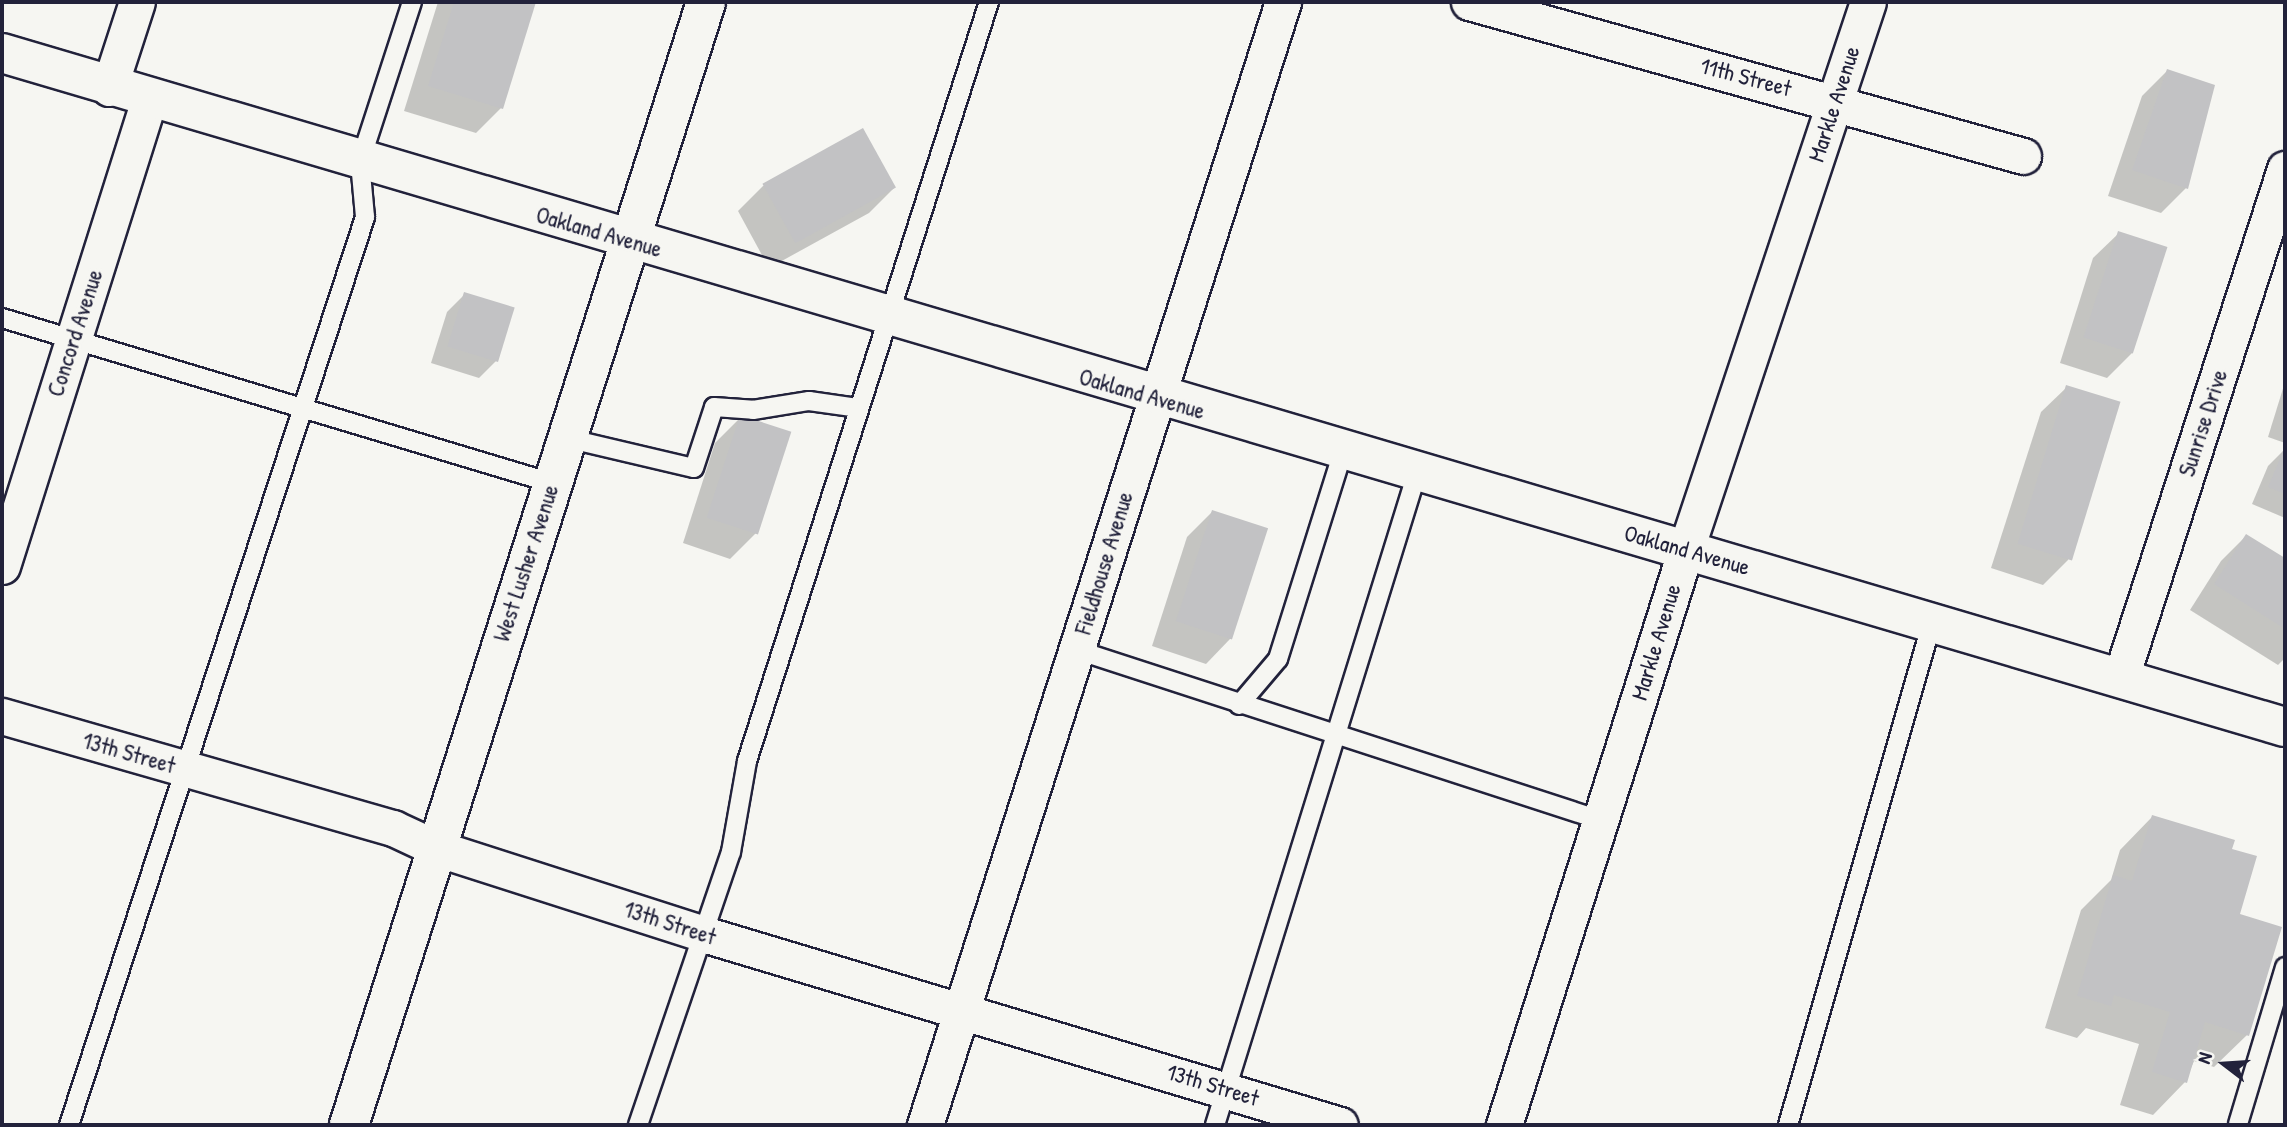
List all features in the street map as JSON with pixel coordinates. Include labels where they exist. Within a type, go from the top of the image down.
[{"type":"street","points":[[109,88],[137,2]]},
{"type":"street","name":"West Lusher Avenue","points":[[349,1125],[706,2]]},
{"type":"street","name":"Fieldhouse Avenue","points":[[925,1125],[1077,650],[1154,398],[1283,2]]},
{"type":"street","name":"11th Street","points":[[1469,2],[1835,101],[2023,156]]},
{"type":"street","name":"Markle Avenue","points":[[1504,1125],[1686,549],[1868,2]]},
{"type":"street","name":"Oakland Avenue","points":[[2,53],[149,100],[1154,398],[1686,549],[2285,727]]},
{"type":"street","name":"Concord Avenue","points":[[2,566],[149,100]]},
{"type":"street","name":"Sunrise Drive","points":[[2121,677],[2285,169]]},
{"type":"street","name":"13th Street","points":[[2,716],[393,828],[436,848],[700,933],[961,1014],[1227,1088],[1340,1125]]},
{"type":"lane","points":[[69,1125],[181,767],[365,217],[360,162],[412,2]]},
{"type":"lane","points":[[638,1125],[700,933],[730,852],[747,761],[989,2]]},
{"type":"lane","points":[[2,318],[552,482]]},
{"type":"lane","points":[[566,438],[694,468],[714,407],[753,410],[809,401],[858,408]]},
{"type":"lane","points":[[1239,705],[1278,659],[1343,452]]},
{"type":"lane","points":[[1215,1125],[1417,473]]},
{"type":"lane","points":[[1788,1125],[1932,622]]},
{"type":"lane","points":[[1077,650],[1335,738],[1600,820]]},
{"type":"lane","points":[[2238,1124],[2285,967]]},
{"type":"building","points":[[454,2],[536,2],[503,109],[428,86]]},
{"type":"building","points":[[2167,69],[2215,85],[2188,189],[2132,170]]},
{"type":"building","points":[[863,128],[896,187],[795,243],[762,184]]},
{"type":"building","points":[[2118,231],[2167,247],[2133,354],[2083,338]]},
{"type":"building","points":[[464,292],[515,307],[498,362],[447,347]]},
{"type":"building","points":[[2066,385],[2121,402],[2072,560],[2017,544]]},
{"type":"building","points":[[740,415],[791,432],[758,534],[707,518]]},
{"type":"building","points":[[2285,446],[2285,494],[2268,487]]},
{"type":"building","points":[[1212,510],[1268,528],[1232,640],[1176,621]]},
{"type":"building","points":[[2246,534],[2285,558],[2285,629],[2214,584]]},
{"type":"building","points":[[2152,815],[2235,840],[2232,849],[2257,856],[2240,914],[2282,927],[2249,1036],[2205,1022],[2187,1083],[2152,1072],[2170,1012],[2114,995],[2111,1006],[2077,996],[2113,875],[2132,881]]}]
